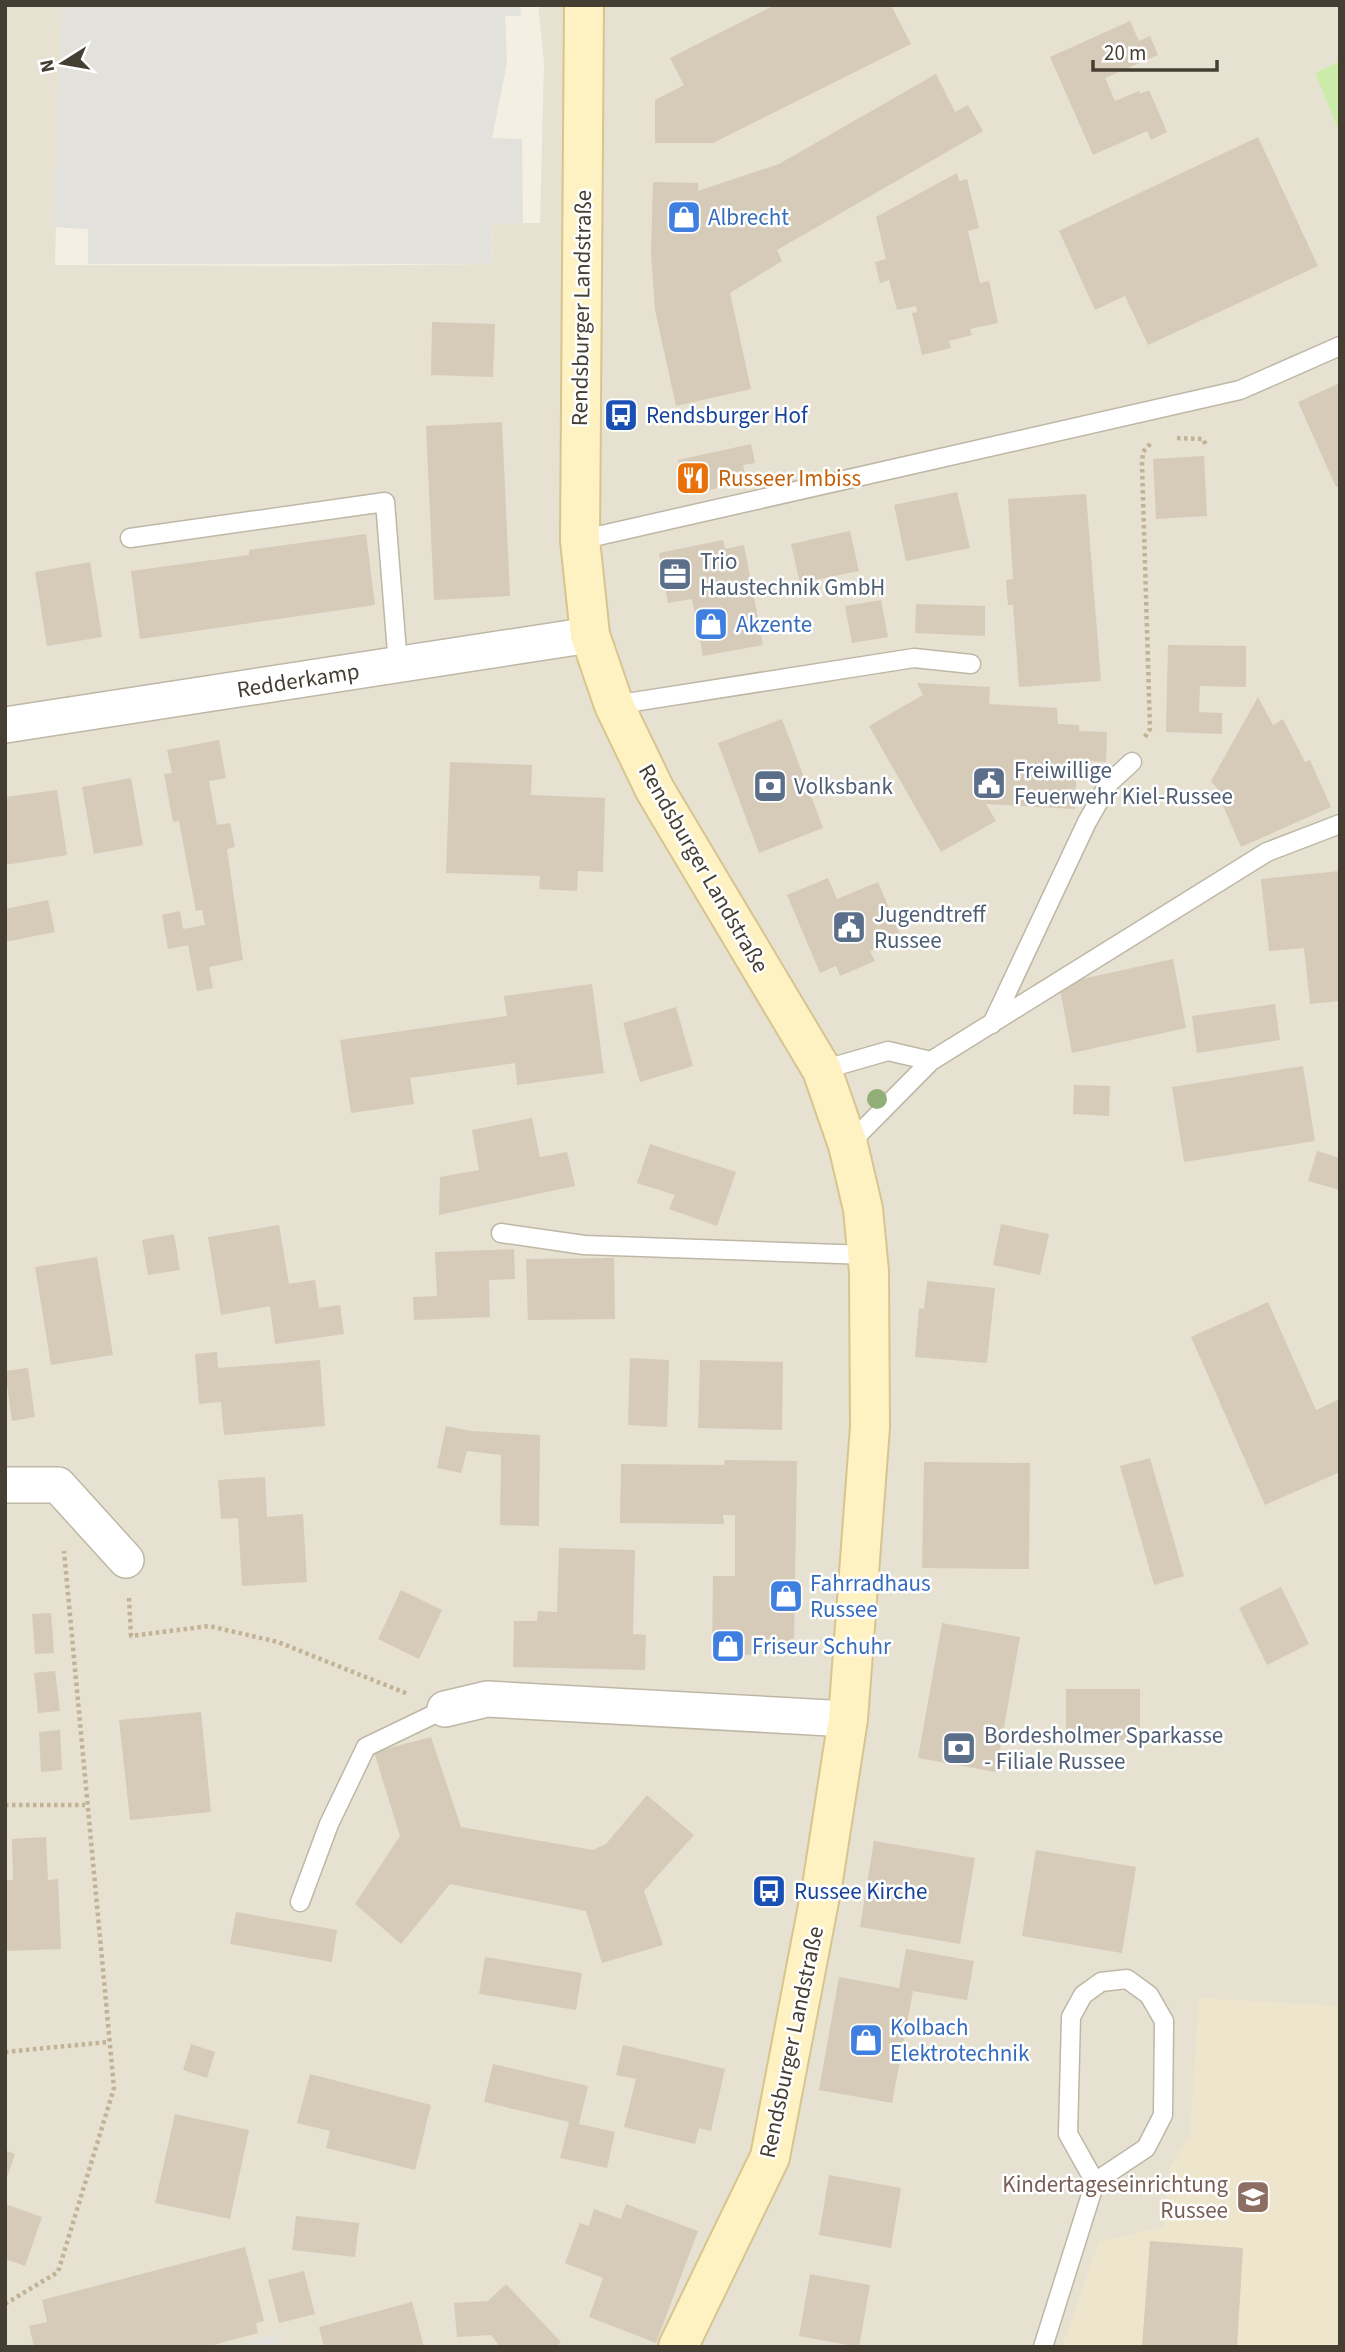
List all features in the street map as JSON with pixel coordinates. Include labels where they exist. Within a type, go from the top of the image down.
[{"type":"street","name":"Rendsburger Landstraße","points":[[583,5],[580,540],[590,635],[614,705],[654,790],[822,1070],[848,1145],[863,1209],[867,1255],[870,1427],[848,1720],[823,1880],[770,2157],[678,2347]]},
{"type":"street","name":"Redderkamp","points":[[5,725],[590,635]]},
{"type":"street","points":[[5,1485],[58,1485],[127,1560]]},
{"type":"street","points":[[445,1709],[487,1699],[848,1720]]},
{"type":"lane","points":[[580,540],[1240,390],[1340,346]]},
{"type":"lane","points":[[130,538],[385,502],[398,664]]},
{"type":"lane","points":[[614,705],[914,658],[971,664]]},
{"type":"lane","points":[[992,1024],[1087,822],[1109,783],[1132,762]]},
{"type":"lane","points":[[848,1145],[931,1061],[1267,852],[1340,824]]},
{"type":"lane","points":[[822,1070],[888,1051],[931,1061]]},
{"type":"lane","points":[[501,1233],[584,1245],[867,1255]]},
{"type":"lane","points":[[300,1902],[329,1824],[366,1747],[445,1709]]},
{"type":"lane","points":[[1043,2347],[1095,2182],[1146,2148],[1163,2115],[1164,2021],[1149,1995],[1127,1979],[1101,1982],[1083,1995],[1071,2017],[1068,2134],[1095,2182]]},
{"type":"path","points":[[1170,439],[1196,436],[1203,439],[1206,445]]},
{"type":"path","points":[[1132,762],[1150,729],[1142,464],[1147,445],[1156,441]]},
{"type":"path","points":[[5,2304],[58,2272],[114,2088],[85,1805],[58,1485]]},
{"type":"path","points":[[127,1560],[131,1636],[209,1626],[278,1642],[445,1709]]},
{"type":"path","points":[[5,1805],[85,1805]]},
{"type":"path","points":[[5,2052],[108,2042]]},
{"type":"shaded area","points":[[5,5],[62,5],[55,265],[312,266],[493,264],[491,223],[540,223],[544,62],[538,5],[1340,5],[1340,61],[1315,73],[1340,134],[1340,2347],[5,2347]]},
{"type":"shaded area","points":[[62,5],[520,5],[521,16],[505,16],[507,63],[492,138],[522,139],[523,224],[491,223],[493,264],[88,264],[88,229],[53,227]]},
{"type":"shaded area","name":"Kindertageseinrichtung Russee","points":[[1199,1998],[1340,2006],[1340,2347],[1062,2347],[1099,2242],[1164,2227],[1170,2166],[1190,2134]]},
{"type":"shaded area","points":[[276,2334],[279,2347],[229,2347]]},
{"type":"green space","points":[[1340,61],[1340,134],[1315,73]]},
{"type":"building","points":[[775,5],[891,5],[911,44],[713,143],[655,143],[655,100],[684,85],[670,58]]},
{"type":"building","points":[[1130,21],[1139,41],[1150,36],[1158,55],[1105,78],[1115,101],[1139,91],[1140,94],[1149,90],[1167,132],[1151,140],[1147,131],[1093,155],[1050,57]]},
{"type":"building","points":[[936,74],[955,112],[968,105],[983,131],[777,250],[782,261],[730,293],[751,389],[676,406],[655,310],[651,254],[653,182],[698,183],[698,191],[779,164]]},
{"type":"building","points":[[1258,137],[1318,266],[1148,345],[1125,296],[1095,310],[1059,231]]},
{"type":"building","points":[[957,173],[959,181],[967,179],[979,228],[968,231],[980,283],[989,281],[998,323],[970,329],[972,335],[949,341],[951,348],[922,355],[912,313],[917,312],[916,306],[897,310],[889,280],[880,283],[875,262],[886,259],[876,217]]},
{"type":"building","points":[[432,322],[495,324],[493,377],[431,375]]},
{"type":"building","points":[[1340,383],[1340,485],[1336,487],[1298,402]]},
{"type":"building","points":[[502,422],[510,596],[434,600],[426,426]]},
{"type":"building","points":[[751,444],[755,463],[743,465],[746,482],[686,495],[678,460]]},
{"type":"building","points":[[1204,456],[1207,516],[1156,519],[1153,459]]},
{"type":"building","points":[[957,492],[970,548],[906,561],[894,505]]},
{"type":"building","points":[[1086,494],[1101,681],[1019,687],[1013,605],[1008,605],[1006,580],[1013,579],[1008,499]]},
{"type":"building","points":[[850,531],[859,571],[800,583],[791,544]]},
{"type":"building","points":[[366,534],[375,605],[140,639],[131,571],[249,555],[249,550]]},
{"type":"building","points":[[723,540],[725,549],[744,545],[763,645],[703,656],[692,599],[668,603],[659,553]]},
{"type":"building","points":[[90,562],[102,637],[47,646],[35,572]]},
{"type":"building","points":[[881,600],[888,637],[852,643],[845,606]]},
{"type":"building","points":[[916,604],[985,606],[985,636],[915,633]]},
{"type":"building","points":[[1168,645],[1246,646],[1246,687],[1200,686],[1199,712],[1222,713],[1222,734],[1166,732]]},
{"type":"building","name":"Freiwillige Feuerwehr Kiel-Russee","points":[[917,683],[990,687],[989,704],[1057,708],[1058,724],[1079,725],[1079,731],[1107,732],[1106,762],[1077,760],[1075,809],[986,804],[996,821],[941,852],[869,726],[923,695]]},
{"type":"building","points":[[1258,697],[1273,725],[1283,719],[1305,762],[1310,760],[1331,807],[1241,847],[1220,799],[1225,798],[1211,781]]},
{"type":"building","name":"Volksbank","points":[[782,719],[823,828],[759,853],[718,743]]},
{"type":"building","points":[[219,740],[226,778],[209,781],[217,825],[230,823],[235,847],[227,849],[243,960],[209,967],[213,988],[197,991],[188,945],[168,949],[162,915],[180,911],[183,929],[205,925],[202,910],[196,911],[179,821],[173,822],[164,774],[172,773],[167,750]]},
{"type":"building","points":[[450,762],[532,765],[531,795],[605,798],[603,872],[578,871],[577,891],[539,889],[540,876],[446,873]]},
{"type":"building","points":[[131,778],[143,845],[94,854],[82,787]]},
{"type":"building","points":[[57,790],[67,855],[5,865],[5,797]]},
{"type":"building","points":[[1340,871],[1340,1001],[1310,1004],[1304,948],[1269,951],[1261,879]]},
{"type":"building","name":"Jugendtreff Russee","points":[[828,878],[837,899],[878,882],[901,937],[870,951],[875,961],[840,976],[836,966],[820,973],[787,895]]},
{"type":"building","points":[[48,900],[55,932],[5,942],[5,909]]},
{"type":"building","points":[[1173,959],[1186,1028],[1072,1053],[1059,984]]},
{"type":"building","points":[[592,984],[604,1073],[517,1085],[515,1063],[410,1078],[414,1104],[351,1113],[340,1040],[507,1016],[504,996]]},
{"type":"building","points":[[1275,1004],[1280,1040],[1197,1053],[1192,1016]]},
{"type":"building","points":[[676,1007],[693,1066],[640,1082],[623,1023]]},
{"type":"building","points":[[1303,1066],[1315,1141],[1184,1162],[1172,1087]]},
{"type":"building","points":[[1074,1085],[1110,1086],[1109,1116],[1073,1114]]},
{"type":"building","points":[[532,1118],[540,1157],[567,1152],[575,1186],[439,1215],[440,1177],[479,1170],[472,1130]]},
{"type":"building","points":[[650,1144],[736,1172],[717,1226],[669,1209],[675,1195],[637,1183]]},
{"type":"building","points":[[1317,1151],[1340,1158],[1340,1190],[1308,1181]]},
{"type":"building","points":[[1001,1224],[1049,1234],[1040,1275],[993,1265]]},
{"type":"building","points":[[279,1225],[289,1284],[315,1280],[319,1308],[340,1305],[344,1334],[275,1344],[270,1306],[221,1315],[208,1237]]},
{"type":"building","points":[[174,1234],[180,1270],[148,1275],[142,1240]]},
{"type":"building","points":[[514,1249],[515,1279],[489,1280],[490,1317],[414,1320],[413,1297],[437,1296],[435,1252]]},
{"type":"building","points":[[97,1257],[113,1355],[51,1365],[35,1267]]},
{"type":"building","points":[[614,1258],[615,1319],[528,1320],[526,1259]]},
{"type":"building","points":[[927,1281],[995,1288],[987,1363],[915,1357],[919,1308],[924,1309]]},
{"type":"building","points":[[1268,1302],[1316,1410],[1340,1399],[1340,1472],[1265,1505],[1191,1337]]},
{"type":"building","points":[[217,1352],[218,1368],[320,1360],[325,1426],[224,1435],[221,1402],[199,1404],[195,1354]]},
{"type":"building","points":[[630,1358],[669,1360],[667,1427],[628,1425]]},
{"type":"building","points":[[700,1360],[783,1362],[782,1430],[698,1428]]},
{"type":"building","points":[[28,1368],[35,1417],[12,1421],[5,1371]]},
{"type":"building","points":[[446,1426],[472,1431],[540,1435],[539,1526],[500,1525],[501,1455],[467,1451],[461,1473],[437,1468]]},
{"type":"building","points":[[1150,1458],[1184,1576],[1154,1585],[1120,1466]]},
{"type":"building","points":[[725,1460],[797,1461],[794,1643],[758,1642],[758,1655],[712,1654],[713,1576],[735,1576],[735,1515],[723,1515],[724,1524],[620,1523],[621,1464],[724,1465]]},
{"type":"building","points":[[924,1462],[1030,1463],[1029,1569],[922,1568]]},
{"type":"building","points":[[265,1477],[267,1517],[303,1514],[307,1582],[242,1586],[238,1518],[221,1519],[218,1480]]},
{"type":"building","points":[[559,1548],[635,1550],[633,1634],[646,1635],[645,1670],[513,1667],[514,1621],[537,1621],[538,1611],[557,1612]]},
{"type":"building","points":[[1281,1587],[1309,1644],[1267,1665],[1239,1608]]},
{"type":"building","points":[[401,1590],[442,1610],[419,1659],[378,1639]]},
{"type":"building","points":[[51,1613],[54,1653],[35,1654],[32,1614]]},
{"type":"building","points":[[942,1623],[1020,1637],[996,1772],[918,1758]]},
{"type":"building","points":[[55,1671],[60,1711],[38,1713],[34,1673]]},
{"type":"building","points":[[1066,1689],[1140,1689],[1140,1740],[1066,1740]]},
{"type":"building","points":[[201,1712],[211,1812],[130,1820],[119,1720]]},
{"type":"building","points":[[60,1730],[62,1770],[41,1772],[39,1732]]},
{"type":"building","points":[[431,1737],[461,1827],[593,1850],[606,1844],[647,1795],[694,1835],[644,1891],[663,1945],[602,1963],[586,1911],[450,1884],[401,1944],[355,1904],[400,1836],[374,1752]]},
{"type":"building","points":[[46,1837],[48,1880],[58,1879],[61,1949],[5,1951],[5,1880],[13,1880],[12,1839]]},
{"type":"building","points":[[874,1841],[975,1858],[960,1944],[860,1927]]},
{"type":"building","points":[[1036,1850],[1136,1867],[1122,1953],[1022,1936]]},
{"type":"building","points":[[236,1912],[337,1930],[332,1962],[230,1944]]},
{"type":"building","name":"Kolbach Elektrotechnik","points":[[906,1949],[974,1961],[967,2000],[913,1991],[892,2103],[819,2090],[839,1977],[899,1988]]},
{"type":"building","points":[[485,1957],[582,1973],[576,2010],[479,1994]]},
{"type":"building","points":[[191,2044],[215,2052],[207,2078],[183,2070]]},
{"type":"building","points":[[623,2045],[725,2069],[711,2131],[699,2128],[695,2144],[624,2127],[636,2079],[616,2075]]},
{"type":"building","points":[[493,2064],[588,2086],[579,2124],[615,2132],[607,2168],[560,2158],[569,2122],[484,2102]]},
{"type":"building","points":[[310,2074],[431,2105],[415,2170],[326,2148],[330,2131],[297,2123]]},
{"type":"building","points":[[175,2114],[249,2130],[230,2219],[155,2203]]},
{"type":"building","points":[[5,2150],[15,2154],[6,2180],[5,2179]]},
{"type":"building","points":[[829,2175],[901,2188],[891,2248],[819,2235]]},
{"type":"building","points":[[5,2204],[42,2217],[25,2266],[5,2259]]},
{"type":"building","points":[[626,2204],[698,2231],[656,2343],[589,2317],[603,2278],[565,2263],[580,2223],[589,2226],[594,2209],[621,2219]]},
{"type":"building","points":[[296,2216],[359,2223],[355,2257],[292,2250]]},
{"type":"building","points":[[1150,2241],[1243,2248],[1237,2347],[1142,2347]]},
{"type":"building","points":[[245,2247],[264,2321],[256,2323],[258,2333],[206,2347],[34,2347],[29,2326],[47,2322],[42,2300]]},
{"type":"building","points":[[304,2271],[315,2314],[279,2323],[268,2280]]},
{"type":"building","points":[[810,2274],[870,2285],[859,2347],[799,2336]]},
{"type":"building","points":[[506,2284],[561,2342],[556,2347],[495,2347],[498,2344],[491,2335],[457,2337],[454,2303],[488,2301]]},
{"type":"building","points":[[412,2302],[424,2347],[324,2347],[319,2327]]},
{"type":"place","name":"Albrecht","points":[[684,217]]},
{"type":"place","name":"Rendsburger Hof","points":[[621,415]]},
{"type":"place","name":"Russeer Imbiss","points":[[693,478]]},
{"type":"place","name":"Trio Haustechnik GmbH","points":[[675,574]]},
{"type":"place","name":"Akzente","points":[[711,624]]},
{"type":"place","name":"Freiwillige Feuerwehr Kiel-Russee","points":[[989,783]]},
{"type":"place","name":"Volksbank","points":[[770,786]]},
{"type":"place","name":"Jugendtreff Russee","points":[[849,927]]},
{"type":"place","name":"Fahrradhaus Russee","points":[[786,1596]]},
{"type":"place","name":"Friseur Schuhr","points":[[728,1646]]},
{"type":"place","name":"Bordesholmer Sparkasse - Filiale Russee","points":[[959,1748]]},
{"type":"place","name":"Russee Kirche","points":[[769,1891]]},
{"type":"place","name":"Kolbach Elektrotechnik","points":[[866,2040]]},
{"type":"place","name":"Kindertageseinrichtung Russee","points":[[1253,2197]]}]
